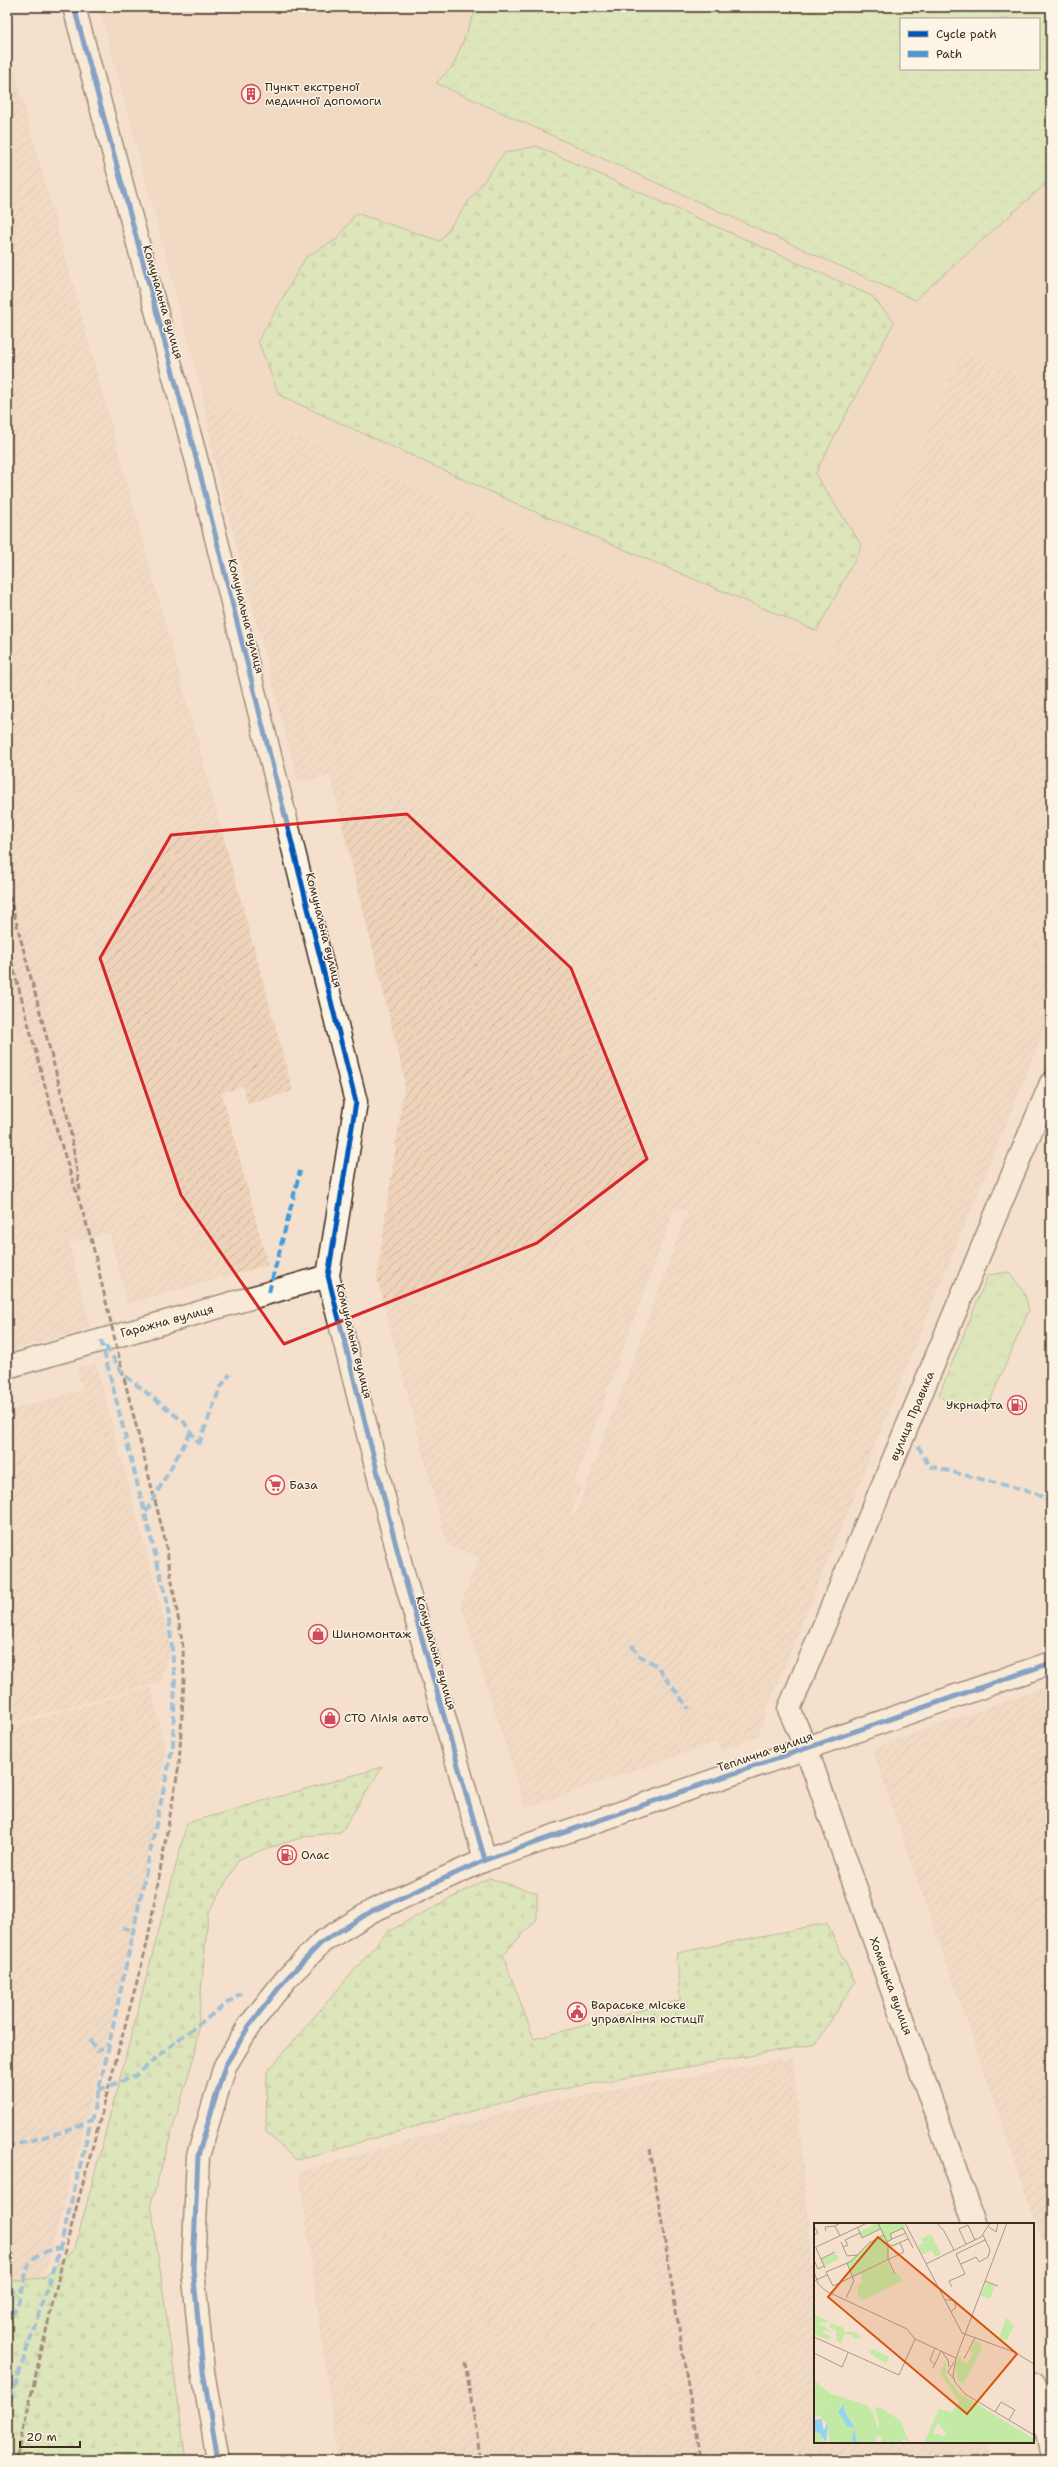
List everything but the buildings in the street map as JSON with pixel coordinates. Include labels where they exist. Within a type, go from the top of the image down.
[{"type":"street","name":"Комунальна вулиця","points":[[74,7],[125,202],[199,469],[356,1102],[328,1276],[402,1569],[485,1860]]},
{"type":"street","name":"вулиця Правика","points":[[806,1748],[789,1709],[1051,1083]]},
{"type":"street","name":"Гаражна вулиця","points":[[7,1367],[328,1276]]},
{"type":"street","name":"Теплична вулиця","points":[[218,2460],[203,2371],[192,2269],[198,2156],[225,2066],[249,2026],[286,1979],[322,1942],[372,1911],[485,1860],[1051,1663]]},
{"type":"street","name":"Хомецька вулиця","points":[[806,1748],[975,2223]]},
{"type":"street","points":[[1034,2389],[1044,2417],[1051,2452]]},
{"type":"highlighted area","points":[[407,814],[571,968],[647,1159],[537,1243],[284,1344],[181,1195],[100,958],[171,835]]},
{"type":"shaded area","points":[[99,7],[1051,7],[1051,388],[962,350],[827,665],[203,395]]},
{"type":"shaded area","points":[[7,43],[293,1091],[248,1104],[243,1086],[222,1093],[268,1265],[127,1304],[109,1233],[69,1243],[90,1328],[7,1352],[7,1148],[43,1139],[7,994]]},
{"type":"shaded area","points":[[962,350],[1051,388],[1051,1014],[767,1709],[758,1736],[721,1751],[718,1742],[525,1808],[461,1604],[479,1557],[447,1544],[377,1278],[405,1080],[330,776],[298,782],[213,457],[203,395],[826,665]],"holes":[[[675,1208],[688,1210],[575,1516],[571,1514],[582,1486],[574,1483]]]},
{"type":"shaded area","points":[[7,994],[43,1140],[7,1148]]},
{"type":"shaded area","points":[[96,1364],[171,1645],[161,1682],[7,1724],[7,1411],[82,1390],[77,1368]]},
{"type":"shaded area","points":[[1051,1685],[1051,2265],[872,1749]]},
{"type":"shaded area","points":[[151,1687],[166,1754],[135,1934],[44,2278],[7,2281],[7,1727]]},
{"type":"shaded area","points":[[793,2058],[814,2278],[814,2443],[988,2443],[992,2460],[338,2460],[299,2172],[536,2104]]},
{"type":"green space","points":[[477,7],[1041,7],[1051,12],[1051,179],[915,300],[436,83],[453,66]]},
{"type":"green space","points":[[536,146],[872,296],[894,322],[815,474],[862,546],[817,631],[526,508],[279,395],[258,341],[306,257],[337,239],[356,213],[440,241],[504,153]]},
{"type":"green space","points":[[1009,1272],[1024,1292],[1029,1310],[989,1403],[953,1409],[939,1395],[988,1275]]},
{"type":"green space","points":[[382,1767],[341,1832],[307,1836],[239,1859],[208,1914],[196,2049],[151,2203],[186,2460],[7,2460],[7,2281],[44,2278],[75,2248],[187,1823]]},
{"type":"green space","points":[[489,1878],[537,1893],[537,1919],[503,1955],[534,2039],[680,2000],[677,1953],[827,1923],[855,1982],[816,2044],[529,2095],[296,2160],[266,2132],[267,2072],[387,1932]]},
{"type":"railway","points":[[7,887],[69,1122],[80,1190]]},
{"type":"railway","points":[[7,944],[57,1131],[91,1238],[123,1374],[165,1540],[183,1647],[184,1681],[179,1765],[147,1944],[65,2250],[16,2460]]},
{"type":"railway","points":[[650,2149],[700,2460]]},
{"type":"railway","points":[[465,2362],[481,2460]]},
{"type":"marked path","points":[[269,1292],[300,1171]]},
{"type":"marked path","points":[[7,2410],[60,2248],[106,2059],[173,1745],[175,1678],[167,1601],[101,1340]]},
{"type":"marked path","points":[[106,1346],[123,1374],[184,1422],[199,1444]]},
{"type":"marked path","points":[[199,1444],[220,1388],[230,1374]]},
{"type":"marked path","points":[[146,1512],[191,1432]]},
{"type":"marked path","points":[[918,1446],[929,1466],[1035,1493],[1051,1502]]},
{"type":"marked path","points":[[632,1645],[638,1655],[656,1665],[689,1709]]},
{"type":"marked path","points":[[122,1927],[133,1931]]},
{"type":"marked path","points":[[98,2090],[134,2077],[179,2039],[241,1993]]},
{"type":"marked path","points":[[90,2040],[97,2051],[109,2044]]},
{"type":"marked path","points":[[7,2147],[73,2129],[92,2119]]},
{"type":"marked path","points":[[7,2326],[19,2302],[29,2264],[39,2255],[47,2251],[60,2248]]},
{"type":"marked path","points":[[7,2292],[22,2290]]},
{"type":"cycle path","points":[[74,7],[199,469],[356,1102],[328,1276],[402,1569],[485,1860]]},
{"type":"cycle path","points":[[218,2460],[203,2371],[193,2269],[198,2156],[225,2066],[249,2026],[286,1979],[322,1942],[372,1911],[485,1860],[1051,1663]]},
{"type":"place","name":"Пункт екстреної медичної допомоги","points":[[251,94]]},
{"type":"place","name":"Укрнафта","points":[[1017,1405]]},
{"type":"place","name":"База","points":[[275,1485]]},
{"type":"place","name":"Шиномонтаж","points":[[318,1634]]},
{"type":"place","name":"СТО Лілія авто","points":[[330,1718]]},
{"type":"place","name":"Олас","points":[[287,1855]]},
{"type":"place","name":"Вараське міське управління юстиції","points":[[577,2012]]}]
